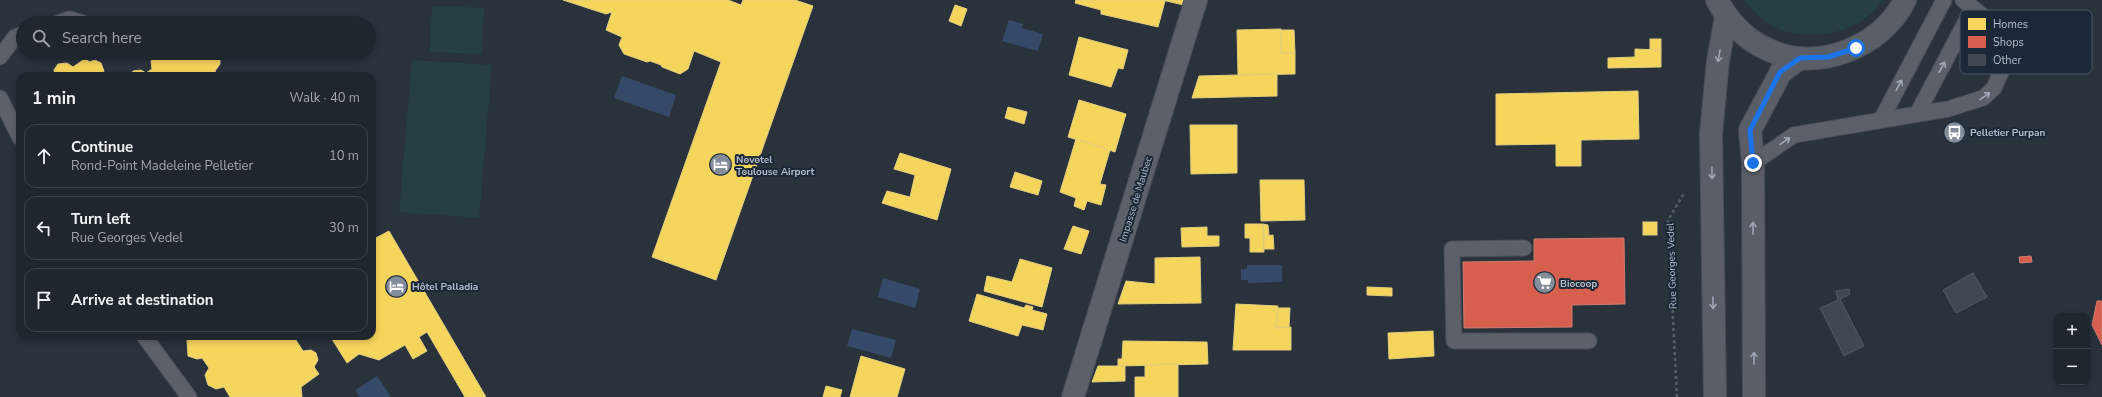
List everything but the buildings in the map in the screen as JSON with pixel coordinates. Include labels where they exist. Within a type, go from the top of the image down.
[{"type":"main road","points":[[1722,9],[1747,37],[1770,51],[1800,58],[1828,57],[1856,48],[1880,33],[1899,12],[1905,0]]},
{"type":"main road","points":[[1716,397],[1711,134],[1722,9]]},
{"type":"main road","points":[[1754,397],[1753,163],[1750,130],[1780,72],[1800,58]]},
{"type":"street","name":"Impasse de Maubec","points":[[1073,397],[1196,0]]},
{"type":"lane","points":[[1881,120],[1944,0]]},
{"type":"lane","points":[[1916,114],[1960,33]]},
{"type":"lane","points":[[0,57],[16,36]]},
{"type":"lane","points":[[1753,163],[1794,135],[1948,109],[1983,98],[1994,88],[2000,74]]},
{"type":"lane","points":[[0,98],[16,130]]},
{"type":"lane","points":[[1524,248],[1452,249],[1454,341],[1589,341]]},
{"type":"lane","points":[[147,340],[189,397]]},
{"type":"path","name":"Rue Georges Vedel","points":[[1677,397],[1668,220],[1688,188]]},
{"type":"green space","points":[[1744,0],[1883,0],[1875,10],[1852,26],[1839,31],[1811,35],[1797,34],[1773,26],[1752,10]]},
{"type":"green space","points":[[432,6],[484,8],[482,54],[430,52]]},
{"type":"green space","points":[[412,60],[492,65],[479,218],[399,212]]},
{"type":"water","points":[[1009,20],[1023,24],[1022,28],[1043,34],[1038,51],[1002,41]]},
{"type":"water","points":[[622,76],[676,95],[669,117],[614,98]]},
{"type":"water","points":[[1247,265],[1282,265],[1282,282],[1248,283],[1248,280],[1241,280],[1241,269],[1247,269]]},
{"type":"water","points":[[883,278],[920,289],[915,308],[878,297]]},
{"type":"water","points":[[852,329],[896,340],[891,358],[847,346]]},
{"type":"water","points":[[377,376],[391,397],[359,397],[355,390]]},
{"type":"place","name":"Pelletier Purpan","points":[[1955,132]]},
{"type":"place","name":"Novotel Toulouse Airport","points":[[721,165]]},
{"type":"place","name":"Biocoop","points":[[1544,283]]},
{"type":"place","name":"Hôtel Palladia","points":[[397,286]]},
{"type":"route","points":[[1753,163],[1750,130],[1780,72],[1800,58],[1828,57],[1856,48]]}]
